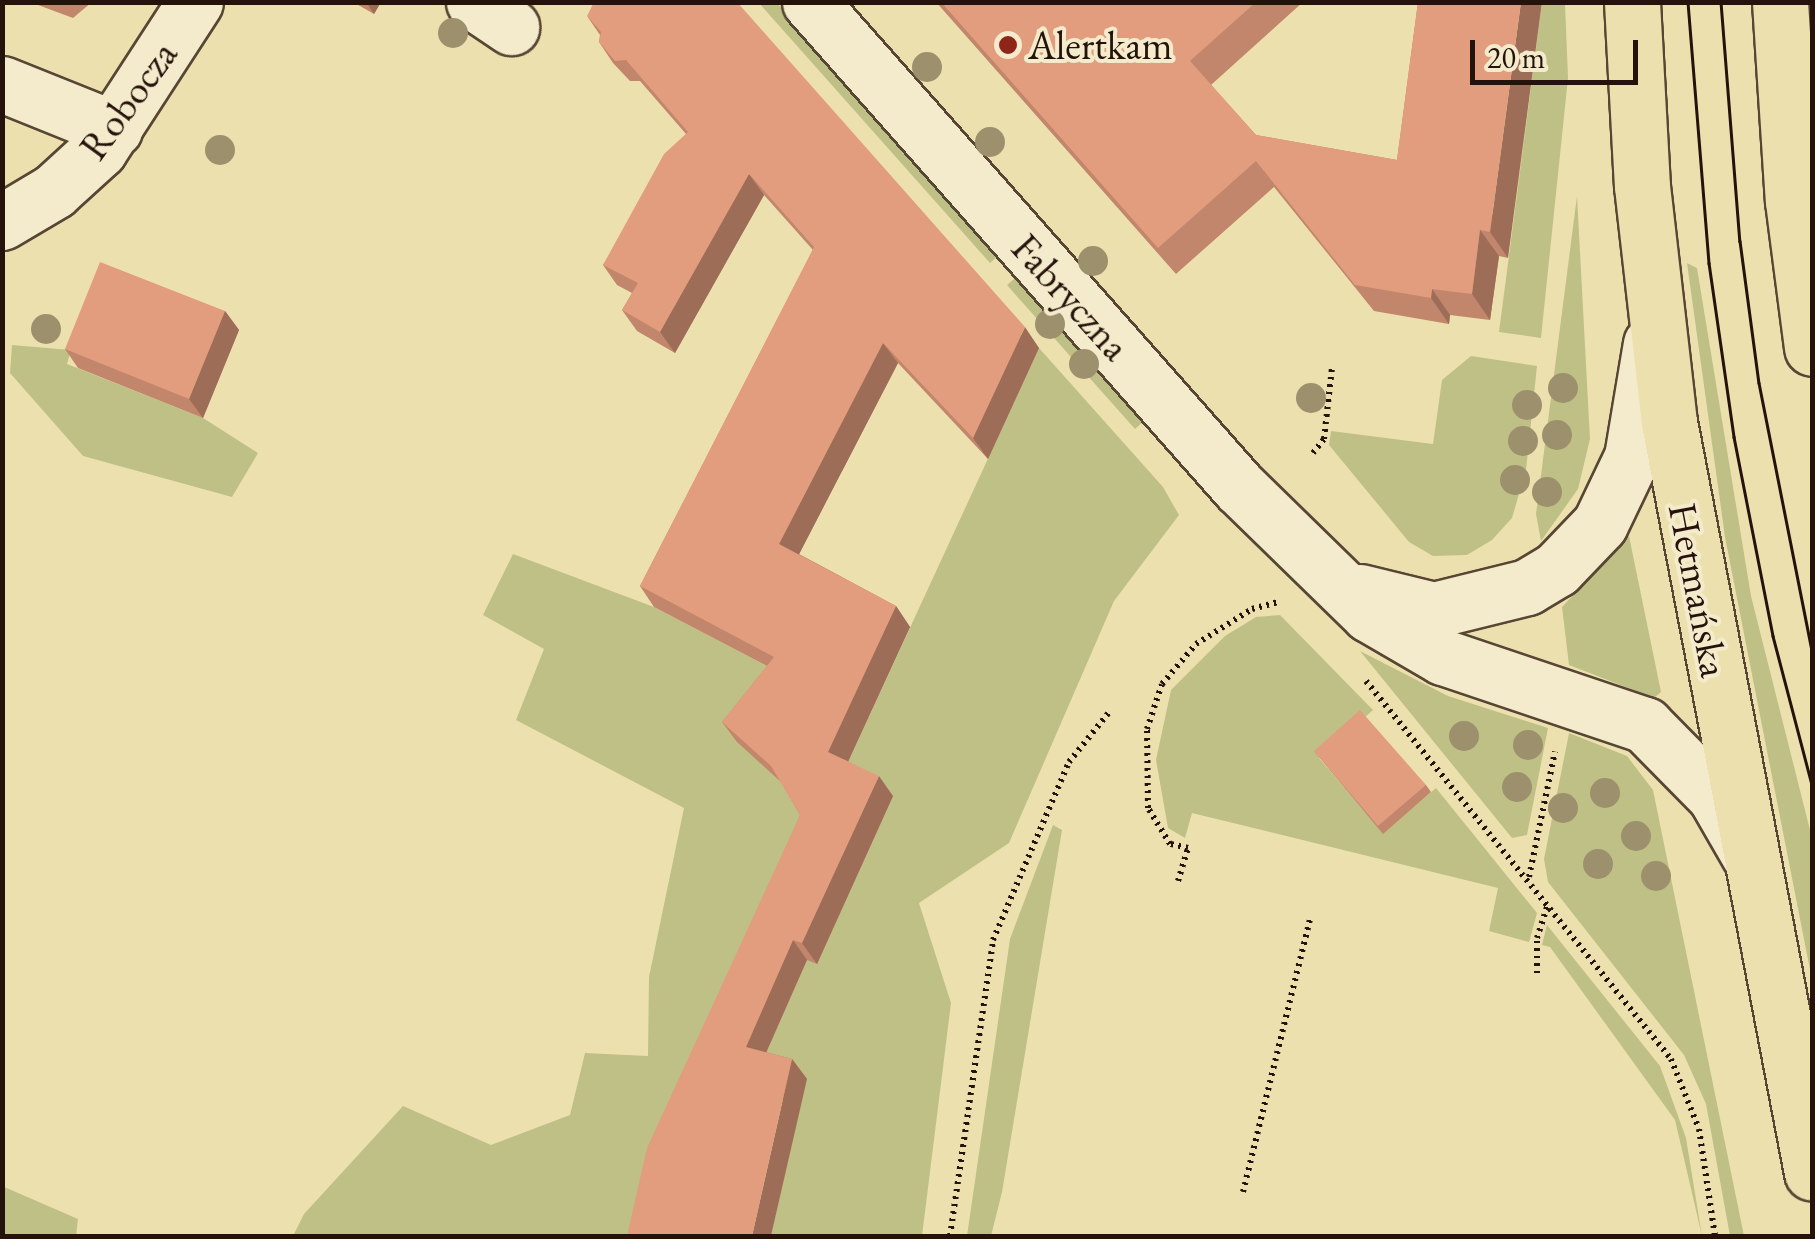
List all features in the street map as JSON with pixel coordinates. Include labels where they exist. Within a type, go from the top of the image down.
[{"type":"main road","name":"Hetmańska","points":[[1632,2],[1651,281],[1690,550],[1812,1172]]},
{"type":"main road","points":[[1780,2],[1792,201],[1812,348]]},
{"type":"street","name":"Robocza","points":[[2,222],[54,191],[114,129],[195,2]]},
{"type":"street","name":"Fabryczna","points":[[810,2],[1240,487],[1338,584],[1418,646],[1645,725],[1715,796],[1753,863]]},
{"type":"street","points":[[2,84],[114,129]]},
{"type":"street","name":"Fabryczna","points":[[1338,584],[1434,610],[1526,587],[1580,549],[1600,524],[1632,458],[1648,383],[1651,281]]},
{"type":"path","points":[[1313,453],[1324,439],[1332,368]]},
{"type":"path","points":[[1178,881],[1188,848],[1170,844],[1148,808],[1147,729],[1162,684],[1196,644],[1252,608],[1287,600]]},
{"type":"path","points":[[1357,669],[1548,904],[1684,1083],[1699,1129],[1715,1236]]},
{"type":"path","points":[[950,1236],[993,940],[1068,762],[1110,712]]},
{"type":"path","points":[[1537,973],[1537,938],[1548,904]]},
{"type":"path","points":[[1243,1192],[1311,916]]},
{"type":"green space","points":[[759,3],[777,3],[1000,254],[990,263]]},
{"type":"green space","points":[[1542,3],[1565,3],[1568,78],[1541,338],[1499,332]]},
{"type":"green space","points":[[1577,196],[1590,439],[1578,489],[1541,541],[1536,514]]},
{"type":"green space","points":[[1687,263],[1697,268],[1751,596],[1812,838],[1812,980],[1725,537]]},
{"type":"green space","points":[[1019,275],[1132,407],[1143,422],[1135,429],[1007,285]]},
{"type":"green space","points":[[12,345],[71,350],[67,364],[203,418],[258,453],[232,497],[83,456],[10,373]]},
{"type":"green space","points":[[1039,348],[1163,487],[1179,515],[1114,601],[1009,843],[919,903],[951,1003],[922,1236],[771,1236],[806,1080],[760,1067],[807,960],[816,963],[843,773]]},
{"type":"green space","points":[[1471,356],[1537,366],[1526,470],[1512,518],[1492,540],[1467,555],[1433,556],[1409,542],[1329,445],[1331,431],[1433,444],[1442,380]]},
{"type":"green space","points":[[1629,536],[1661,692],[1654,698],[1569,665],[1562,607]]},
{"type":"green space","points":[[513,554],[654,607],[782,674],[785,787],[807,823],[646,1236],[293,1236],[304,1214],[403,1106],[491,1145],[570,1115],[585,1053],[648,1056],[649,977],[684,808],[516,720],[544,649],[483,615]]},
{"type":"green space","points":[[1280,615],[1373,710],[1319,758],[1383,833],[1436,788],[1537,913],[1529,942],[1489,931],[1498,888],[1192,813],[1185,838],[1168,828],[1156,760],[1171,690],[1225,636],[1256,617]]},
{"type":"green space","points":[[1360,651],[1448,696],[1548,728],[1527,835],[1512,838]]},
{"type":"green space","points":[[1569,733],[1627,756],[1653,790],[1744,1236],[1730,1236],[1706,1104],[1684,1055],[1548,882],[1544,859]]},
{"type":"green space","points":[[1053,825],[1062,830],[1002,1192],[991,1236],[967,1236],[1010,939]]},
{"type":"green space","points":[[1547,925],[1660,1066],[1686,1138],[1702,1236],[1675,1120],[1550,947],[1542,945]]},
{"type":"green space","points":[[2,1186],[78,1219],[76,1236],[3,1236]]},
{"type":"building","points":[[594,2],[737,2],[1025,327],[973,438],[883,343],[779,544],[896,606],[828,752],[879,776],[802,943],[793,940],[746,1047],[792,1059],[752,1236],[627,1236],[647,1148],[800,815],[771,766],[722,722],[774,657],[640,586],[814,247],[749,174],[660,332],[622,310],[638,283],[603,265],[664,154],[688,132],[626,60],[615,61],[599,42],[601,32],[587,16]]},
{"type":"building","points":[[941,2],[1256,2],[1190,61],[1256,135],[1397,160],[1418,2],[1521,2],[1490,232],[1480,230],[1472,294],[1432,289],[1431,298],[1355,285],[1256,161],[1158,248]]},
{"type":"building","points":[[100,262],[225,311],[189,399],[65,349]]},
{"type":"building","points":[[1360,710],[1426,785],[1378,826],[1314,751]]},
{"type":"tram line","points":[[1688,2],[1709,263],[1734,437],[1773,636],[1812,785]]},
{"type":"tram line","points":[[1721,2],[1740,241],[1759,383],[1812,650]]},
{"type":"place","name":"Alertkam","points":[[1008,45]]}]
